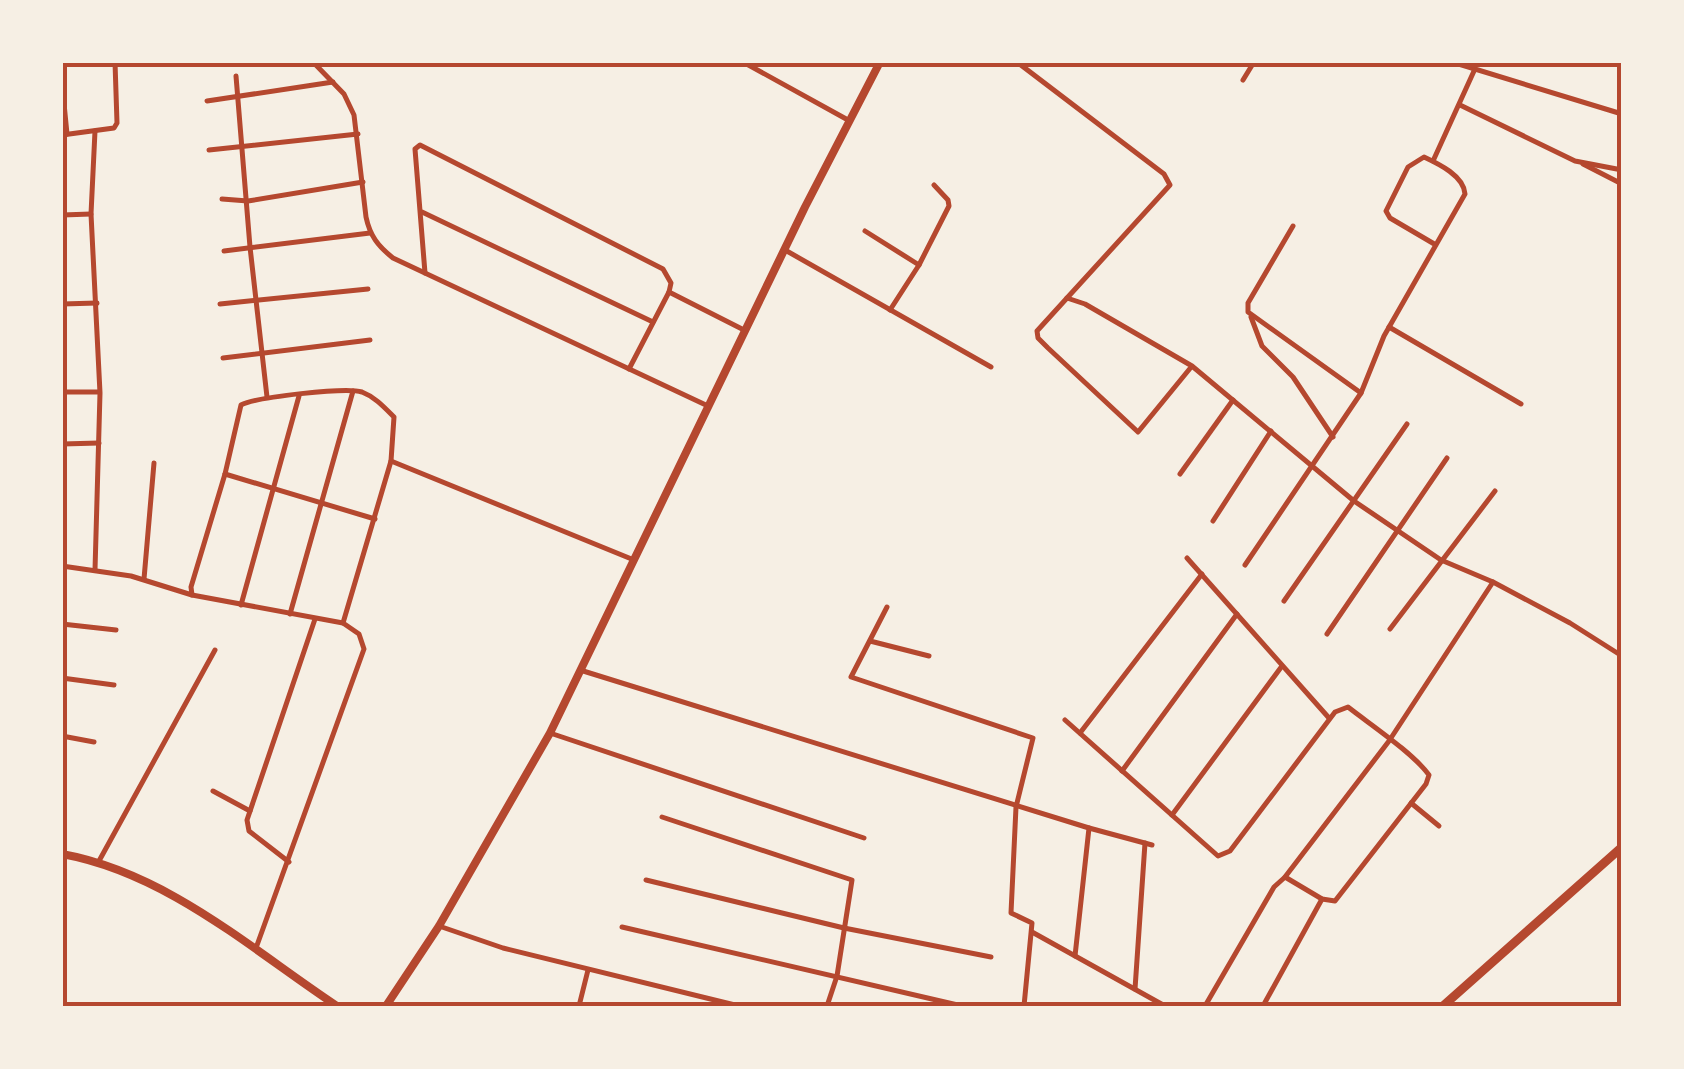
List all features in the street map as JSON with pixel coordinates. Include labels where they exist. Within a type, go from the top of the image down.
[{"type":"highway","points":[[1443,1006],[1622,847]]},
{"type":"main road","points":[[386,1006],[439,926],[550,733],[744,330],[880,62]]},
{"type":"main road","points":[[62,854],[99,860],[144,878],[337,1006]]},
{"type":"street","points":[[62,83],[64,135],[108,130],[117,122],[115,62]]},
{"type":"street","points":[[312,62],[344,94],[354,114],[370,233],[379,248],[424,273],[708,406]]},
{"type":"street","points":[[743,62],[848,120]]},
{"type":"street","points":[[1016,62],[1164,174],[1170,185],[1037,331],[1038,338],[1138,432],[1192,366]]},
{"type":"street","points":[[1243,80],[1254,62]]},
{"type":"street","points":[[1452,62],[1474,72],[1622,114]]},
{"type":"street","points":[[1434,162],[1474,72]]},
{"type":"street","points":[[236,76],[267,397]]},
{"type":"street","points":[[207,102],[333,82]]},
{"type":"street","points":[[1460,105],[1622,184]]},
{"type":"street","points":[[95,132],[91,214],[100,392],[95,570]]},
{"type":"street","points":[[208,150],[358,134]]},
{"type":"street","points":[[424,273],[415,150],[420,146],[664,269],[672,282],[628,369]]},
{"type":"street","points":[[1245,565],[1362,394],[1389,327],[1436,245],[1466,189],[1459,179],[1424,157],[1408,167],[1386,212],[1436,245]]},
{"type":"street","points":[[1575,161],[1622,170]]},
{"type":"street","points":[[222,199],[248,200],[364,182]]},
{"type":"street","points":[[890,310],[919,266],[949,206],[934,185]]},
{"type":"street","points":[[422,212],[653,322]]},
{"type":"street","points":[[62,215],[91,214]]},
{"type":"street","points":[[1293,226],[1248,303],[1250,315],[1262,346],[1293,376],[1334,437]]},
{"type":"street","points":[[865,231],[919,266]]},
{"type":"street","points":[[224,252],[370,233]]},
{"type":"street","points":[[784,250],[991,367]]},
{"type":"street","points":[[220,304],[368,289]]},
{"type":"street","points":[[668,292],[744,330]]},
{"type":"street","points":[[1067,298],[1085,304],[1192,366],[1354,501],[1441,560],[1493,582],[1622,656]]},
{"type":"street","points":[[62,304],[97,304]]},
{"type":"street","points":[[1250,315],[1362,394]]},
{"type":"street","points":[[1389,327],[1521,404]]},
{"type":"street","points":[[222,358],[370,340]]},
{"type":"street","points":[[290,614],[354,390]]},
{"type":"street","points":[[192,594],[241,406],[267,397],[354,390],[379,402],[394,417],[392,461],[343,623]]},
{"type":"street","points":[[62,392],[100,392]]},
{"type":"street","points":[[241,604],[300,395]]},
{"type":"street","points":[[1180,474],[1232,400]]},
{"type":"street","points":[[1284,601],[1408,424]]},
{"type":"street","points":[[1213,521],[1271,431]]},
{"type":"street","points":[[62,444],[99,443]]},
{"type":"street","points":[[1327,634],[1447,458]]},
{"type":"street","points":[[392,461],[634,560]]},
{"type":"street","points":[[144,580],[154,463]]},
{"type":"street","points":[[225,474],[375,520]]},
{"type":"street","points":[[1390,630],[1495,491]]},
{"type":"street","points":[[1187,558],[1329,718]]},
{"type":"street","points":[[62,566],[343,623],[359,634],[364,649],[255,951]]},
{"type":"street","points":[[1080,733],[1202,574]]},
{"type":"street","points":[[1205,1006],[1274,886],[1285,878],[1389,741],[1493,582]]},
{"type":"street","points":[[887,607],[851,677],[1033,738],[1016,807],[1011,912],[1032,922],[1024,1006]]},
{"type":"street","points":[[1122,771],[1236,614]]},
{"type":"street","points":[[288,862],[249,831],[247,820],[315,619]]},
{"type":"street","points":[[62,624],[116,630]]},
{"type":"street","points":[[870,641],[929,656]]},
{"type":"street","points":[[99,860],[215,650]]},
{"type":"street","points":[[1172,815],[1282,666]]},
{"type":"street","points":[[580,670],[1016,807],[1148,844],[1135,989]]},
{"type":"street","points":[[62,678],[114,684]]},
{"type":"street","points":[[1065,720],[1214,854],[1224,855],[1329,718],[1348,707],[1430,775],[1335,901],[1322,899],[1285,878]]},
{"type":"street","points":[[550,733],[864,838]]},
{"type":"street","points":[[62,736],[94,742]]},
{"type":"street","points":[[212,792],[250,811]]},
{"type":"street","points":[[1411,803],[1439,826]]},
{"type":"street","points":[[662,816],[852,880],[837,976],[827,1006]]},
{"type":"street","points":[[1075,956],[1089,828]]},
{"type":"street","points":[[646,880],[844,928],[991,957]]},
{"type":"street","points":[[1263,1006],[1322,899]]},
{"type":"street","points":[[439,926],[503,948],[739,1006]]},
{"type":"street","points":[[622,927],[962,1006]]},
{"type":"street","points":[[1032,932],[1165,1006]]},
{"type":"street","points":[[579,1006],[588,970]]}]
